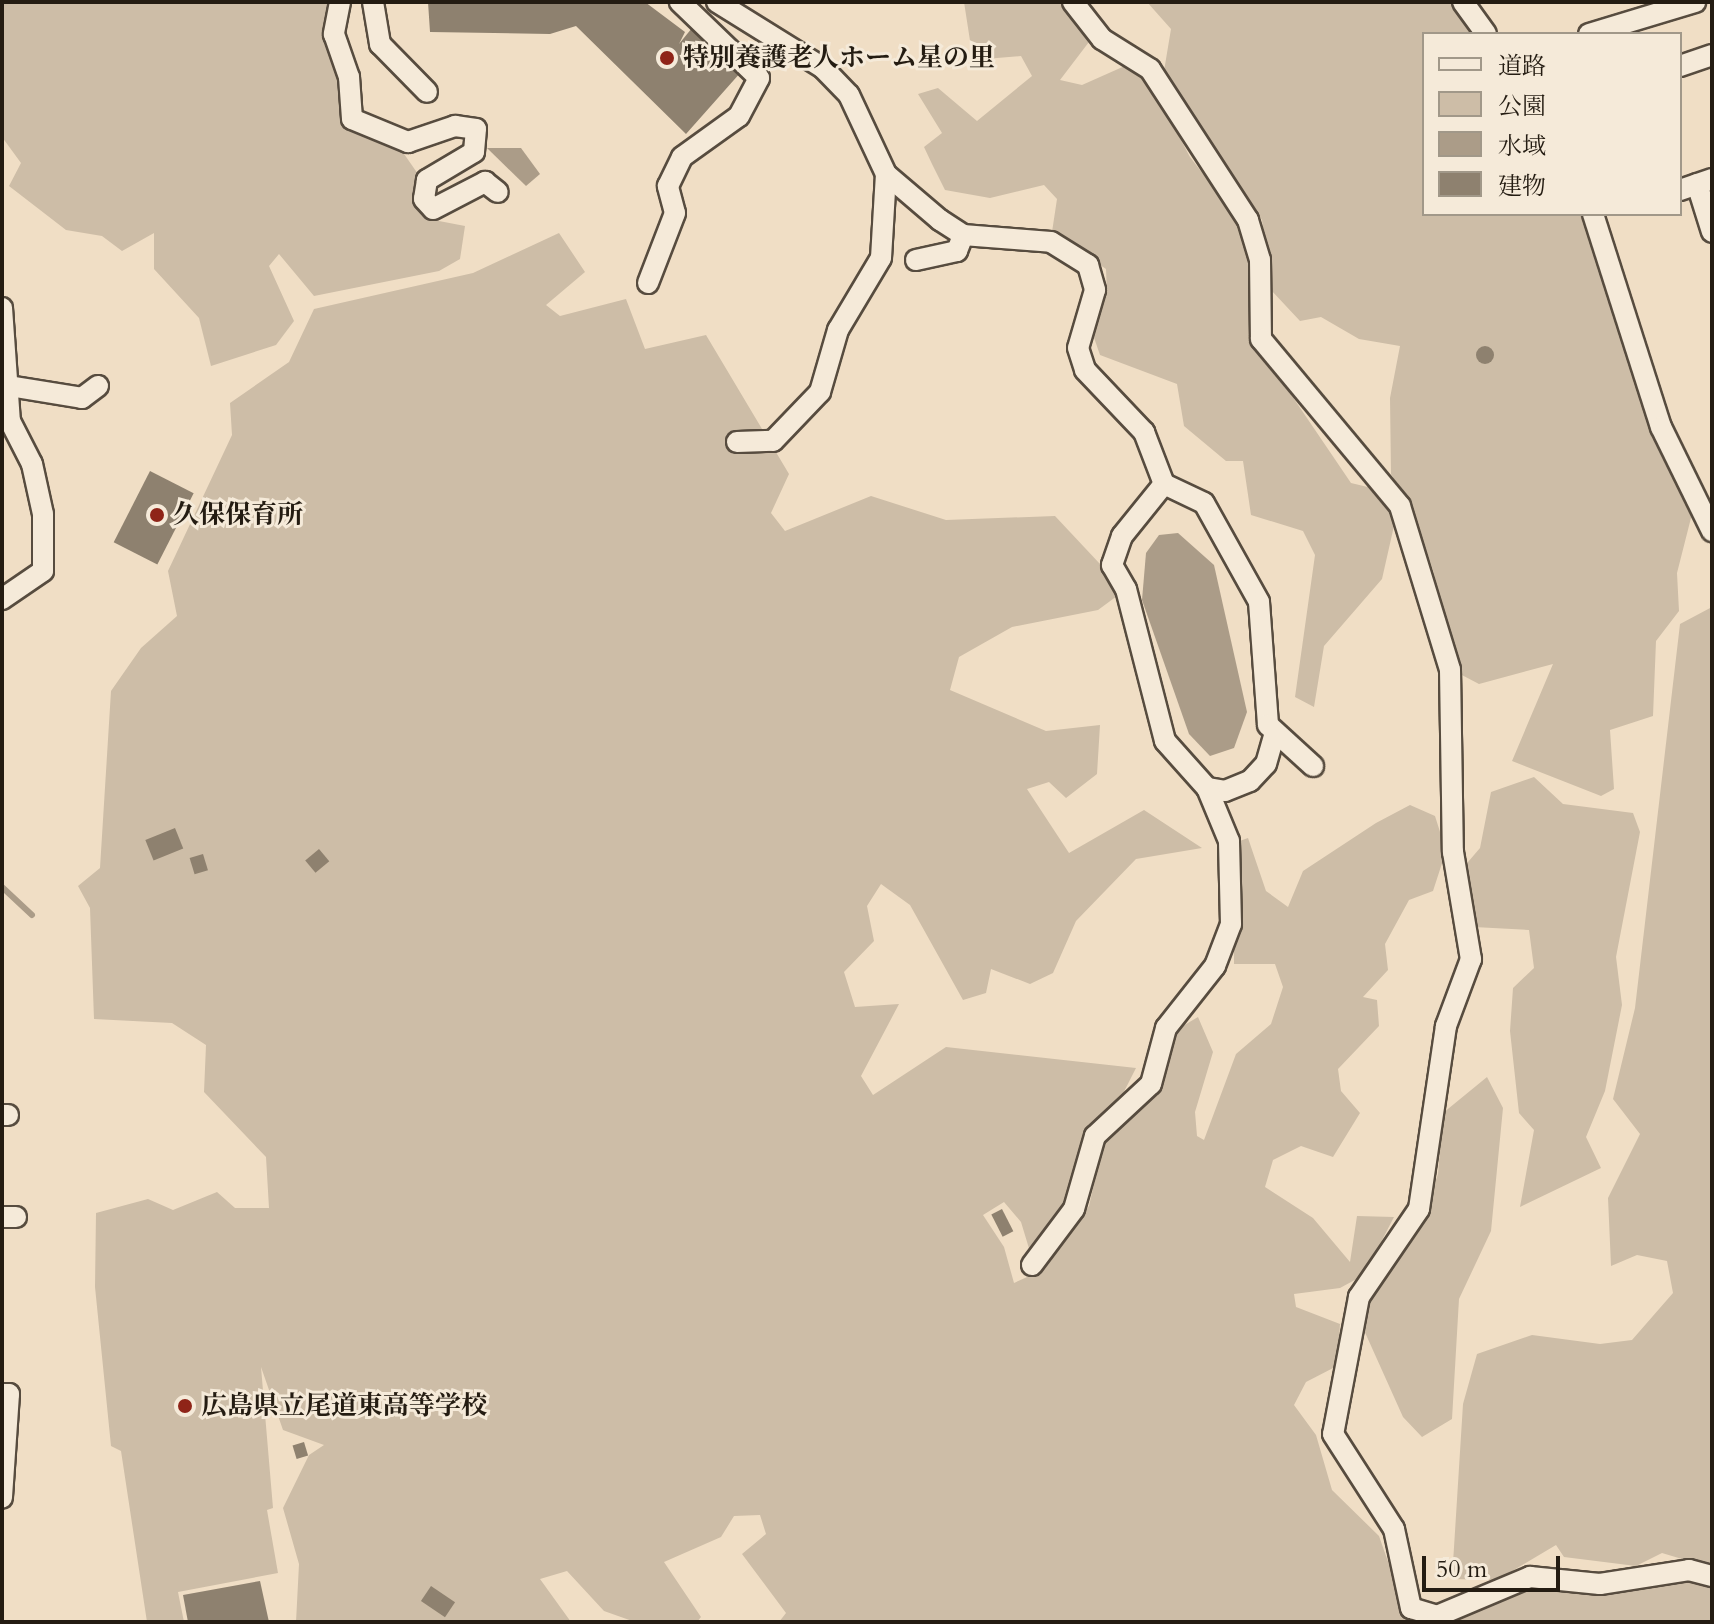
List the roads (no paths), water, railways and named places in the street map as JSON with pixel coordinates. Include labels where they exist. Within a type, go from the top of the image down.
[{"type":"street","points":[[340,2],[334,34],[349,77],[352,119],[408,142],[455,126],[476,129],[474,152],[427,180],[424,199],[433,209],[485,182],[498,192]]},
{"type":"street","points":[[373,2],[380,44],[427,92]]},
{"type":"street","points":[[648,283],[675,213],[668,186],[682,157],[739,116],[759,78],[681,2]]},
{"type":"street","points":[[717,2],[823,68],[849,95],[886,174],[963,235],[1051,242],[1088,265],[1095,290],[1078,348],[1085,370],[1144,432],[1164,484],[1204,503],[1259,602],[1268,725],[1313,766]]},
{"type":"street","points":[[1073,2],[1102,39],[1150,69],[1248,220],[1260,260],[1261,339],[1400,506],[1450,670],[1453,852],[1471,959],[1446,1026],[1419,1209],[1359,1297],[1333,1434],[1394,1529],[1411,1608],[1437,1616],[1530,1577],[1600,1584],[1689,1570],[1712,1576]]},
{"type":"street","points":[[1463,2],[1485,32]]},
{"type":"street","points":[[1596,32],[1695,2]]},
{"type":"street","points":[[1682,65],[1712,55]]},
{"type":"street","points":[[737,442],[773,441],[820,392],[838,330],[881,258],[886,174]]},
{"type":"street","points":[[1696,184],[1712,232]]},
{"type":"street","points":[[1598,216],[1661,427],[1712,531]]},
{"type":"street","points":[[916,260],[957,251],[963,235]]},
{"type":"street","points":[[2,308],[10,421],[32,464],[43,514],[43,571],[2,599]]},
{"type":"street","points":[[9,386],[82,398],[98,386]]},
{"type":"street","points":[[1032,1265],[1074,1209],[1095,1136],[1151,1084],[1166,1028],[1215,966],[1231,924],[1229,841],[1207,788],[1165,741],[1126,589],[1112,565],[1122,536],[1164,484]]},
{"type":"street","points":[[1207,788],[1250,781],[1266,764],[1275,732]]},
{"type":"street","points":[[2,1394],[9,1394],[2,1498]]},
{"type":"water","points":[[487,148],[521,148],[540,174],[526,186]]},
{"type":"water","points":[[1178,533],[1214,565],[1247,712],[1234,748],[1210,756],[1189,734],[1142,600],[1146,553],[1159,535]]},
{"type":"waterway","points":[[2,887],[32,915]]},
{"type":"place","name":"特別養護老人ホーム星の里","points":[[667,58]]},
{"type":"place","name":"久保保育所","points":[[157,515]]},
{"type":"place","name":"広島県立尾道東高等学校","points":[[185,1406]]}]
